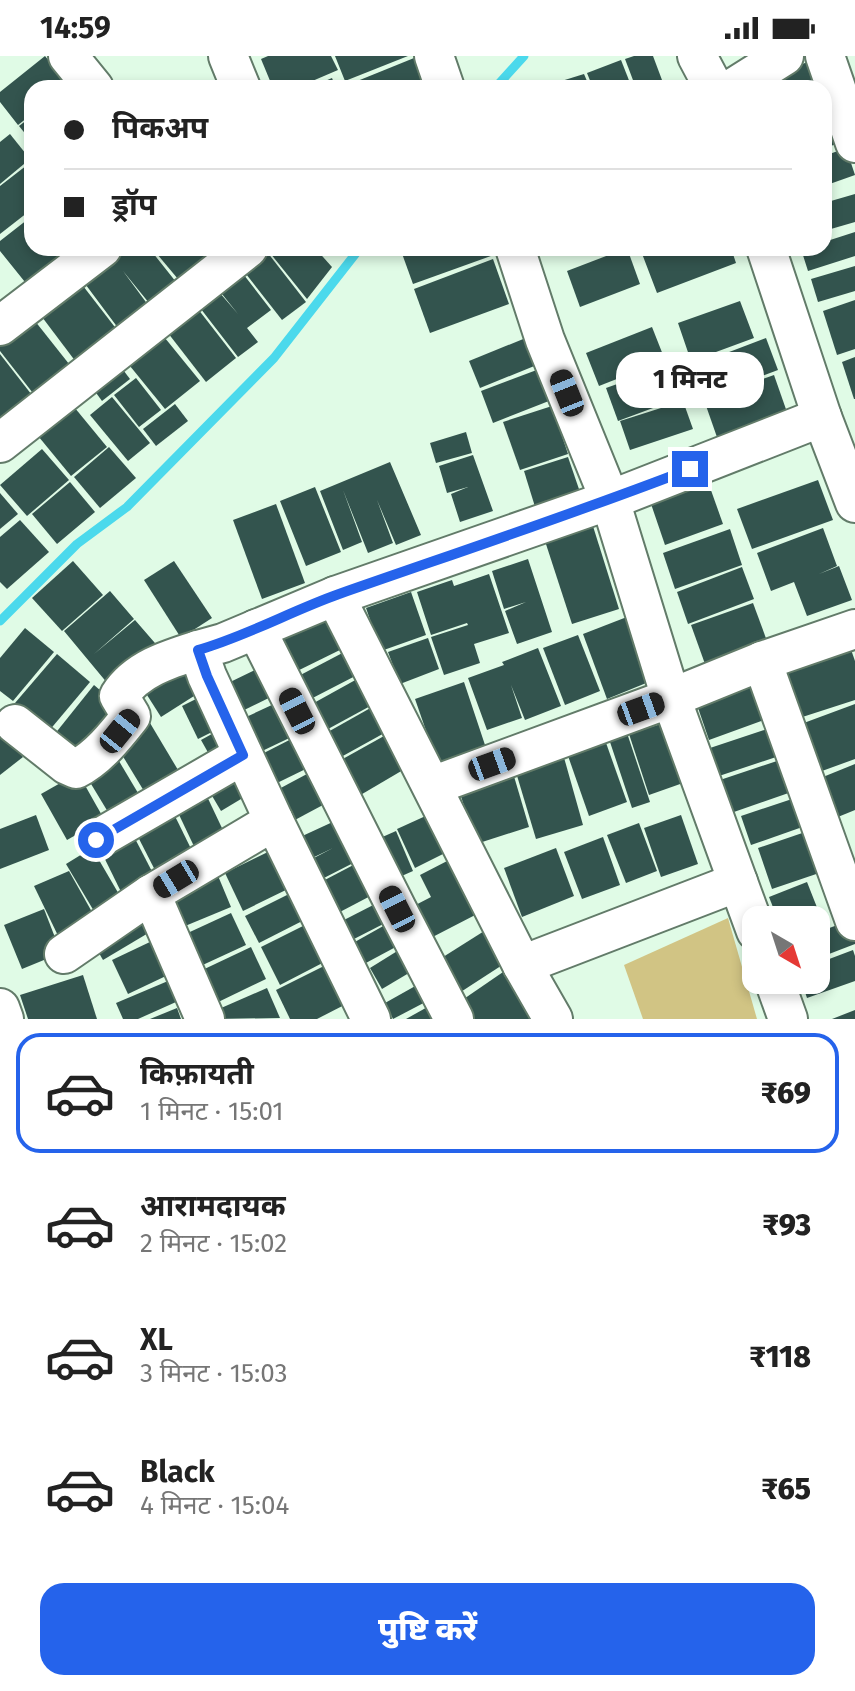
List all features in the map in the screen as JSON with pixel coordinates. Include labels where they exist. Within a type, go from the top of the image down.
[{"type":"street","points":[[68,56],[88,80]]},
{"type":"street","points":[[228,56],[238,80]]},
{"type":"street","points":[[697,56],[710,80]]},
{"type":"street","points":[[746,80],[784,56]]},
{"type":"street","points":[[825,56],[855,143]]},
{"type":"street","points":[[5,311],[90,256]]},
{"type":"street","points":[[0,443],[238,256]]},
{"type":"street","points":[[518,256],[545,340],[610,500],[671,698],[747,906]]},
{"type":"street","points":[[769,256],[822,417],[855,503]]},
{"type":"street","points":[[15,724],[76,769],[97,754],[131,716],[119,696],[125,687],[167,659],[223,643],[335,596],[610,500],[822,417]]},
{"type":"street","points":[[335,596],[522,965],[553,1019]]},
{"type":"street","points":[[256,629],[454,1019]]},
{"type":"street","points":[[432,786],[855,629]]},
{"type":"street","points":[[198,650],[243,755],[371,1019]]},
{"type":"street","points":[[762,661],[855,921]]},
{"type":"street","points":[[96,840],[243,755]]},
{"type":"street","points":[[64,954],[151,894],[274,821]]},
{"type":"street","points":[[522,965],[738,882]]},
{"type":"street","points":[[151,894],[205,1019]]},
{"type":"street","points":[[779,994],[788,1019]]},
{"type":"street","points":[[0,1008],[4,1019]]},
{"type":"shaded area","points":[[728,918],[742,967],[742,994],[750,994],[757,1019],[643,1019],[624,965]]},
{"type":"building","points":[[45,56],[65,80],[24,80],[24,120],[18,125],[0,102],[0,92]]},
{"type":"building","points":[[268,56],[331,56],[338,70],[315,80],[270,80],[261,59]]},
{"type":"building","points":[[335,56],[408,56],[348,80],[345,80]]},
{"type":"building","points":[[419,56],[431,80],[360,80]]},
{"type":"building","points":[[653,56],[662,80],[633,80],[625,59]]},
{"type":"building","points":[[815,59],[823,80],[762,80]]},
{"type":"building","points":[[621,60],[629,80],[590,80],[587,73]]},
{"type":"building","points":[[584,74],[587,80],[565,80]]},
{"type":"building","points":[[832,105],[845,140],[832,146]]},
{"type":"building","points":[[10,134],[24,152],[24,164],[0,184],[0,142]]},
{"type":"building","points":[[846,148],[855,175],[832,183],[832,153]]},
{"type":"building","points":[[24,167],[24,215],[0,234],[0,186]]},
{"type":"building","points":[[855,194],[855,222],[832,229],[832,201]]},
{"type":"building","points":[[24,222],[24,256],[68,256],[29,287],[0,251],[0,241]]},
{"type":"building","points":[[855,232],[855,256],[808,271],[803,256],[832,256],[832,239]]},
{"type":"building","points":[[110,256],[155,256],[184,292],[158,314],[123,271],[154,313],[124,336],[80,277]]},
{"type":"building","points":[[159,256],[211,256],[218,265],[188,291]]},
{"type":"building","points":[[252,256],[270,256],[306,302],[282,320],[239,265]]},
{"type":"building","points":[[272,256],[322,256],[332,267],[307,299]]},
{"type":"building","points":[[403,256],[491,256],[413,284]]},
{"type":"building","points":[[606,256],[630,256],[640,284],[580,307],[567,271]]},
{"type":"building","points":[[643,256],[734,256],[736,263],[657,293]]},
{"type":"building","points":[[493,259],[509,304],[430,333],[414,289]]},
{"type":"building","points":[[237,266],[271,310],[247,328],[258,342],[238,357],[194,300],[213,285],[238,314],[214,284]]},
{"type":"building","points":[[855,266],[855,291],[818,302],[811,279]]},
{"type":"building","points":[[80,282],[121,335],[79,366],[39,313]]},
{"type":"building","points":[[191,300],[236,358],[206,382],[161,324]]},
{"type":"building","points":[[855,300],[855,349],[837,355],[823,311]]},
{"type":"building","points":[[740,301],[754,338],[697,359],[713,355],[724,390],[699,398],[678,323]]},
{"type":"building","points":[[31,316],[73,369],[36,397],[0,351],[0,341]]},
{"type":"building","points":[[156,327],[200,381],[165,409],[121,355]]},
{"type":"building","points":[[652,327],[665,360],[599,386],[586,353]]},
{"type":"building","points":[[533,335],[544,362],[480,388],[469,361]]},
{"type":"building","points":[[766,338],[778,370],[727,389],[716,357]]},
{"type":"building","points":[[0,354],[35,399],[0,426]]},
{"type":"building","points":[[855,357],[855,399],[854,399],[842,362]]},
{"type":"building","points":[[114,358],[130,379],[102,401],[86,379]]},
{"type":"building","points":[[668,366],[680,398],[618,421],[606,388]]},
{"type":"building","points":[[542,368],[554,399],[493,423],[481,391]]},
{"type":"building","points":[[774,375],[788,415],[718,440],[704,400]]},
{"type":"building","points":[[136,378],[161,410],[139,427],[114,395]]},
{"type":"building","points":[[112,397],[150,443],[128,461],[90,415]]},
{"type":"building","points":[[683,401],[693,429],[630,450],[620,421]]},
{"type":"building","points":[[70,402],[107,447],[71,476],[34,431]]},
{"type":"building","points":[[175,404],[188,421],[156,446],[143,429]]},
{"type":"building","points":[[552,406],[568,454],[520,470],[503,422]]},
{"type":"building","points":[[466,432],[472,453],[436,463],[430,443]]},
{"type":"building","points":[[109,447],[136,478],[100,508],[74,477]]},
{"type":"building","points":[[42,449],[69,480],[27,516],[0,485]]},
{"type":"building","points":[[473,455],[493,511],[460,522],[451,494],[468,487],[447,493],[439,466]]},
{"type":"building","points":[[568,457],[581,495],[536,510],[524,471]]},
{"type":"building","points":[[390,462],[421,535],[396,545],[377,500],[393,543],[368,553],[343,490],[362,542],[343,550],[320,491]]},
{"type":"building","points":[[707,479],[723,524],[665,545],[650,501]]},
{"type":"building","points":[[818,480],[833,520],[752,549],[737,509]]},
{"type":"building","points":[[70,482],[95,512],[57,544],[32,514]]},
{"type":"building","points":[[315,487],[341,552],[306,566],[280,501]]},
{"type":"building","points":[[0,493],[18,514],[0,529]]},
{"type":"building","points":[[276,504],[305,583],[262,599],[233,520]]},
{"type":"building","points":[[20,520],[49,552],[7,589],[0,582],[0,537]]},
{"type":"building","points":[[592,523],[619,609],[572,624],[544,538]]},
{"type":"building","points":[[823,528],[837,566],[819,574],[839,566],[852,600],[807,616],[794,582],[771,591],[757,553]]},
{"type":"building","points":[[730,529],[742,565],[675,589],[663,553]]},
{"type":"building","points":[[528,559],[552,632],[517,644],[505,611],[526,602],[504,609],[492,571]]},
{"type":"building","points":[[73,561],[103,595],[62,631],[32,598]]},
{"type":"building","points":[[174,561],[212,618],[181,638],[144,580]]},
{"type":"building","points":[[742,567],[754,599],[688,624],[677,592]]},
{"type":"building","points":[[489,574],[509,633],[474,644],[480,663],[444,675],[431,637],[468,625],[431,635],[417,592],[452,580],[454,586]]},
{"type":"building","points":[[110,591],[134,619],[94,654],[135,620],[161,650],[113,690],[64,631]]},
{"type":"building","points":[[411,592],[426,635],[381,651],[366,608]]},
{"type":"building","points":[[753,603],[767,641],[705,664],[691,625]]},
{"type":"building","points":[[328,605],[348,646],[283,678],[263,637]]},
{"type":"building","points":[[632,615],[656,679],[607,699],[583,634]]},
{"type":"building","points":[[25,628],[54,652],[13,701],[0,691],[0,658]]},
{"type":"building","points":[[578,635],[600,691],[565,705],[543,648]]},
{"type":"building","points":[[428,638],[439,669],[400,684],[388,652]]},
{"type":"building","points":[[848,641],[855,661],[855,700],[790,721],[772,667]]},
{"type":"building","points":[[538,648],[561,706],[525,720],[511,685],[522,718],[487,730],[468,678]]},
{"type":"building","points":[[350,649],[363,672],[301,704],[289,681]]},
{"type":"building","points":[[57,654],[90,682],[43,738],[9,710]]},
{"type":"building","points":[[184,656],[205,689],[161,717],[140,684]]},
{"type":"building","points":[[265,665],[279,693],[238,713],[224,685]]},
{"type":"building","points":[[759,677],[772,717],[709,740],[695,699]]},
{"type":"building","points":[[359,678],[374,704],[317,735],[303,709]]},
{"type":"building","points":[[464,682],[486,748],[438,765],[415,699]]},
{"type":"building","points":[[94,685],[121,708],[81,757],[54,735]]},
{"type":"building","points":[[206,694],[222,727],[198,739],[182,706]]},
{"type":"building","points":[[287,698],[302,732],[260,752],[244,718]]},
{"type":"building","points":[[855,704],[855,759],[811,775],[793,727]]},
{"type":"building","points":[[374,706],[388,731],[332,762],[319,737]]},
{"type":"building","points":[[150,723],[181,775],[147,796],[116,745]]},
{"type":"building","points":[[664,723],[683,783],[649,795],[629,734]]},
{"type":"building","points":[[776,726],[785,754],[719,776],[710,748]]},
{"type":"building","points":[[0,729],[23,757],[0,775]]},
{"type":"building","points":[[221,729],[235,753],[215,765],[201,740]]},
{"type":"building","points":[[626,730],[650,802],[632,808],[608,736]]},
{"type":"building","points":[[305,732],[320,762],[275,784],[260,755]]},
{"type":"building","points":[[384,736],[403,770],[352,800],[332,765]]},
{"type":"building","points":[[605,740],[627,802],[589,816],[567,753]]},
{"type":"building","points":[[113,751],[141,798],[111,817],[82,769]]},
{"type":"building","points":[[563,754],[583,825],[536,839],[515,769]]},
{"type":"building","points":[[789,757],[800,789],[731,813],[720,780]]},
{"type":"building","points":[[240,763],[256,790],[221,811],[205,784]]},
{"type":"building","points":[[855,764],[855,810],[833,819],[818,779]]},
{"type":"building","points":[[320,767],[336,798],[293,821],[277,790]]},
{"type":"building","points":[[78,773],[104,819],[67,840],[41,794]]},
{"type":"building","points":[[513,773],[529,827],[476,844],[459,790]]},
{"type":"building","points":[[203,788],[230,845],[200,859],[173,802]]},
{"type":"building","points":[[798,797],[808,825],[751,845],[741,816]]},
{"type":"building","points":[[171,808],[198,863],[161,882],[133,827]]},
{"type":"building","points":[[430,814],[447,852],[415,868],[397,829]]},
{"type":"building","points":[[36,815],[49,850],[0,869],[0,829]]},
{"type":"building","points":[[681,815],[698,864],[661,877],[644,828]]},
{"type":"building","points":[[337,820],[361,859],[320,880],[310,860],[333,848],[308,860],[298,838]]},
{"type":"building","points":[[639,823],[657,871],[626,883],[607,835]]},
{"type":"building","points":[[129,827],[159,885],[126,902],[97,843]]},
{"type":"building","points":[[817,828],[831,869],[772,889],[758,848]]},
{"type":"building","points":[[396,831],[413,871],[388,882],[371,842]]},
{"type":"building","points":[[603,837],[620,885],[582,899],[564,852]]},
{"type":"building","points":[[92,848],[127,908],[101,923],[66,864]]},
{"type":"building","points":[[556,848],[574,896],[522,917],[504,868]]},
{"type":"building","points":[[274,849],[292,887],[243,911],[225,873]]},
{"type":"building","points":[[451,859],[479,913],[421,943],[404,911],[431,897],[420,875]]},
{"type":"building","points":[[361,861],[378,892],[338,913],[321,882]]},
{"type":"building","points":[[69,871],[101,928],[63,946],[34,886]]},
{"type":"building","points":[[216,871],[231,907],[173,931],[158,896]]},
{"type":"building","points":[[807,882],[816,906],[773,906],[769,897]]},
{"type":"building","points":[[301,888],[314,915],[259,943],[245,916]]},
{"type":"building","points":[[383,900],[393,919],[354,939],[344,920]]},
{"type":"building","points":[[44,909],[61,953],[22,969],[4,925]]},
{"type":"building","points":[[139,913],[150,932],[103,960],[92,941]]},
{"type":"building","points":[[231,913],[246,945],[194,969],[179,937]]},
{"type":"building","points":[[315,920],[334,957],[280,985],[261,947]]},
{"type":"building","points":[[394,920],[405,942],[364,964],[353,943]]},
{"type":"building","points":[[848,921],[855,944],[830,954],[830,928]]},
{"type":"building","points":[[489,928],[510,960],[453,997],[432,964]]},
{"type":"building","points":[[152,941],[168,975],[128,994],[112,960]]},
{"type":"building","points":[[407,945],[419,967],[382,989],[370,968]]},
{"type":"building","points":[[251,947],[266,979],[212,1005],[196,973]]},
{"type":"building","points":[[853,950],[855,981],[830,990],[830,959]]},
{"type":"building","points":[[334,961],[354,1000],[317,1019],[290,1019],[276,990]]},
{"type":"building","points":[[512,966],[535,1019],[464,1019],[455,1005]]},
{"type":"building","points":[[83,975],[97,1019],[28,1019],[20,995]]},
{"type":"building","points":[[426,980],[435,997],[393,1019],[385,1003]]},
{"type":"building","points":[[168,981],[176,1002],[138,1019],[123,1019],[116,1003]]},
{"type":"building","points":[[267,988],[280,1018],[215,1019],[212,1012]]},
{"type":"building","points":[[440,1000],[447,1019],[406,1019]]},
{"type":"building","points":[[177,1008],[181,1019],[150,1019]]},
{"type":"building","points":[[855,1010],[855,1019],[832,1019]]},
{"type":"waterway","points":[[502,80],[524,56]]},
{"type":"waterway","points":[[0,621],[77,544],[127,507],[274,358],[354,256]]},
{"type":"route","points":[[96,840],[243,755],[198,650],[223,643],[335,596],[690,469]]}]
